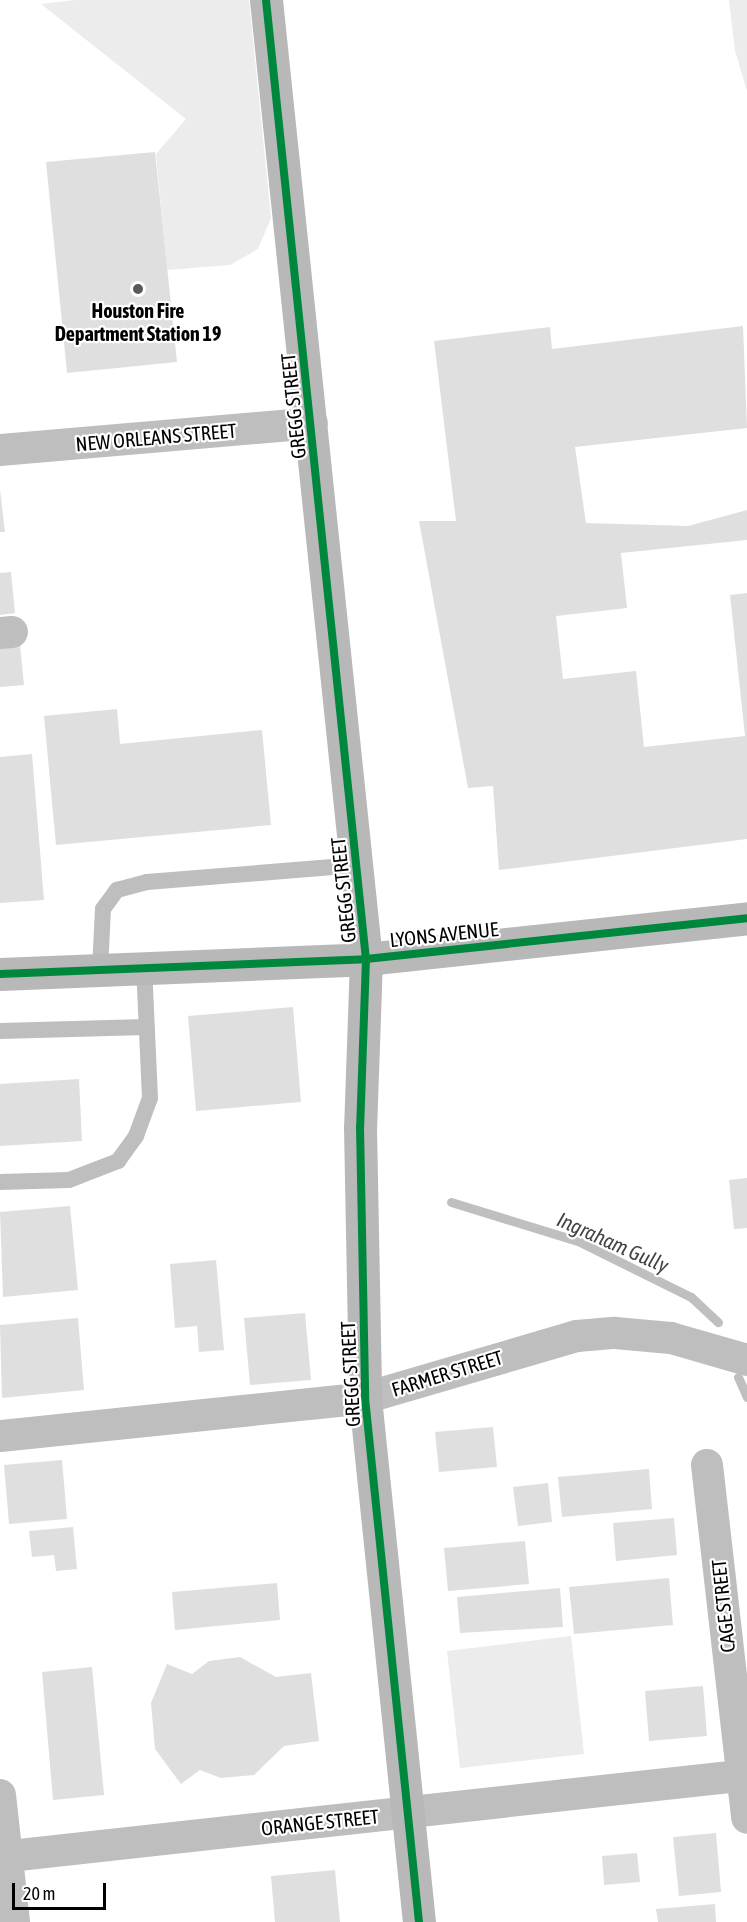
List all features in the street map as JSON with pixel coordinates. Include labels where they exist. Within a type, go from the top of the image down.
[{"type":"street","name":"GREGG STREET","points":[[266,0],[312,423],[366,959],[360,1127],[365,1398],[419,1922]]},
{"type":"street","name":"NEW ORLEANS STREET","points":[[0,450],[312,423]]},
{"type":"street","name":"LYONS AVENUE","points":[[0,974],[366,959],[747,918]]},
{"type":"street","name":"FARMER STREET","points":[[0,1436],[365,1398],[577,1336],[661,1337],[747,1360]]},
{"type":"street","name":"CAGE STREET","points":[[707,1465],[745,1775],[747,1818]]},
{"type":"street","name":"ORANGE STREET","points":[[4,1857],[745,1775]]},
{"type":"street","points":[[0,1795],[4,1857],[14,1922]]},
{"type":"lane","points":[[100,969],[103,909],[117,890],[147,882],[357,866]]},
{"type":"lane","points":[[0,1182],[69,1180],[118,1161],[136,1136],[150,1098],[144,968]]},
{"type":"lane","points":[[0,1031],[146,1027]]},
{"type":"shaded area","points":[[75,0],[249,0],[271,218],[258,249],[230,265],[167,270],[156,154],[186,119],[41,4]]},
{"type":"shaded area","points":[[729,0],[747,0],[747,91],[735,51]]},
{"type":"shaded area","points":[[571,1636],[584,1754],[460,1768],[447,1651]]},
{"type":"building","points":[[155,152],[177,362],[67,373],[46,162]]},
{"type":"building","points":[[743,326],[747,428],[575,447],[586,523],[688,526],[747,510],[747,540],[621,553],[627,608],[556,616],[563,679],[636,671],[644,747],[745,736],[730,595],[747,593],[747,839],[499,870],[493,786],[468,788],[419,521],[456,521],[434,341],[550,327],[552,349]]},
{"type":"building","points":[[0,489],[5,532],[0,532]]},
{"type":"building","points":[[11,572],[15,613],[0,615],[0,573]]},
{"type":"building","points":[[20,645],[24,685],[0,687],[0,646]]},
{"type":"building","points":[[117,709],[120,744],[262,730],[271,825],[56,845],[44,716]]},
{"type":"building","points":[[32,754],[44,900],[0,903],[0,757]]},
{"type":"building","points":[[293,1007],[301,1102],[196,1111],[188,1016]]},
{"type":"building","points":[[79,1079],[82,1141],[0,1146],[0,1084]]},
{"type":"building","points":[[747,1178],[747,1228],[734,1229],[729,1180]]},
{"type":"building","points":[[70,1206],[78,1290],[3,1297],[0,1212]]},
{"type":"building","points":[[216,1260],[224,1350],[199,1352],[197,1326],[175,1328],[170,1264]]},
{"type":"building","points":[[305,1313],[311,1380],[250,1385],[244,1318]]},
{"type":"building","points":[[78,1318],[84,1390],[2,1398],[0,1325]]},
{"type":"building","points":[[493,1427],[497,1467],[439,1472],[435,1432]]},
{"type":"building","points":[[62,1460],[67,1519],[9,1524],[4,1465]]},
{"type":"building","points":[[649,1469],[652,1509],[562,1517],[558,1477]]},
{"type":"building","points":[[548,1483],[552,1522],[518,1526],[513,1487]]},
{"type":"building","points":[[674,1518],[677,1555],[616,1561],[613,1523]]},
{"type":"building","points":[[73,1527],[77,1569],[56,1571],[54,1555],[32,1557],[29,1531]]},
{"type":"building","points":[[525,1541],[529,1584],[448,1591],[444,1548]]},
{"type":"building","points":[[669,1578],[673,1625],[574,1634],[569,1587]]},
{"type":"building","points":[[277,1583],[280,1620],[175,1630],[172,1592]]},
{"type":"building","points":[[560,1588],[563,1627],[460,1633],[457,1597]]},
{"type":"building","points":[[240,1657],[276,1677],[311,1673],[319,1741],[284,1746],[254,1775],[221,1778],[200,1770],[181,1784],[155,1749],[151,1703],[167,1664],[192,1674],[209,1661]]},
{"type":"building","points":[[92,1667],[104,1795],[53,1800],[42,1672]]},
{"type":"building","points":[[703,1686],[707,1736],[649,1741],[645,1691]]},
{"type":"building","points":[[716,1833],[721,1892],[679,1896],[673,1837]]},
{"type":"building","points":[[637,1853],[640,1882],[604,1885],[602,1856]]},
{"type":"building","points":[[335,1870],[340,1922],[275,1922],[271,1876]]},
{"type":"building","points":[[715,1904],[716,1922],[658,1922],[656,1909]]},
{"type":"waterway","name":"Ingraham Gully","points":[[451,1202],[578,1241],[691,1297],[718,1322]]},
{"type":"waterway","name":"Ingraham Gully","points":[[738,1377],[747,1397]]},
{"type":"cycle path","points":[[266,0],[366,959],[360,1127],[365,1398],[419,1922]]},
{"type":"cycle path","points":[[0,974],[366,959],[747,918]]},
{"type":"place","name":"Houston Fire Department Station 19","points":[[138,289]]}]
